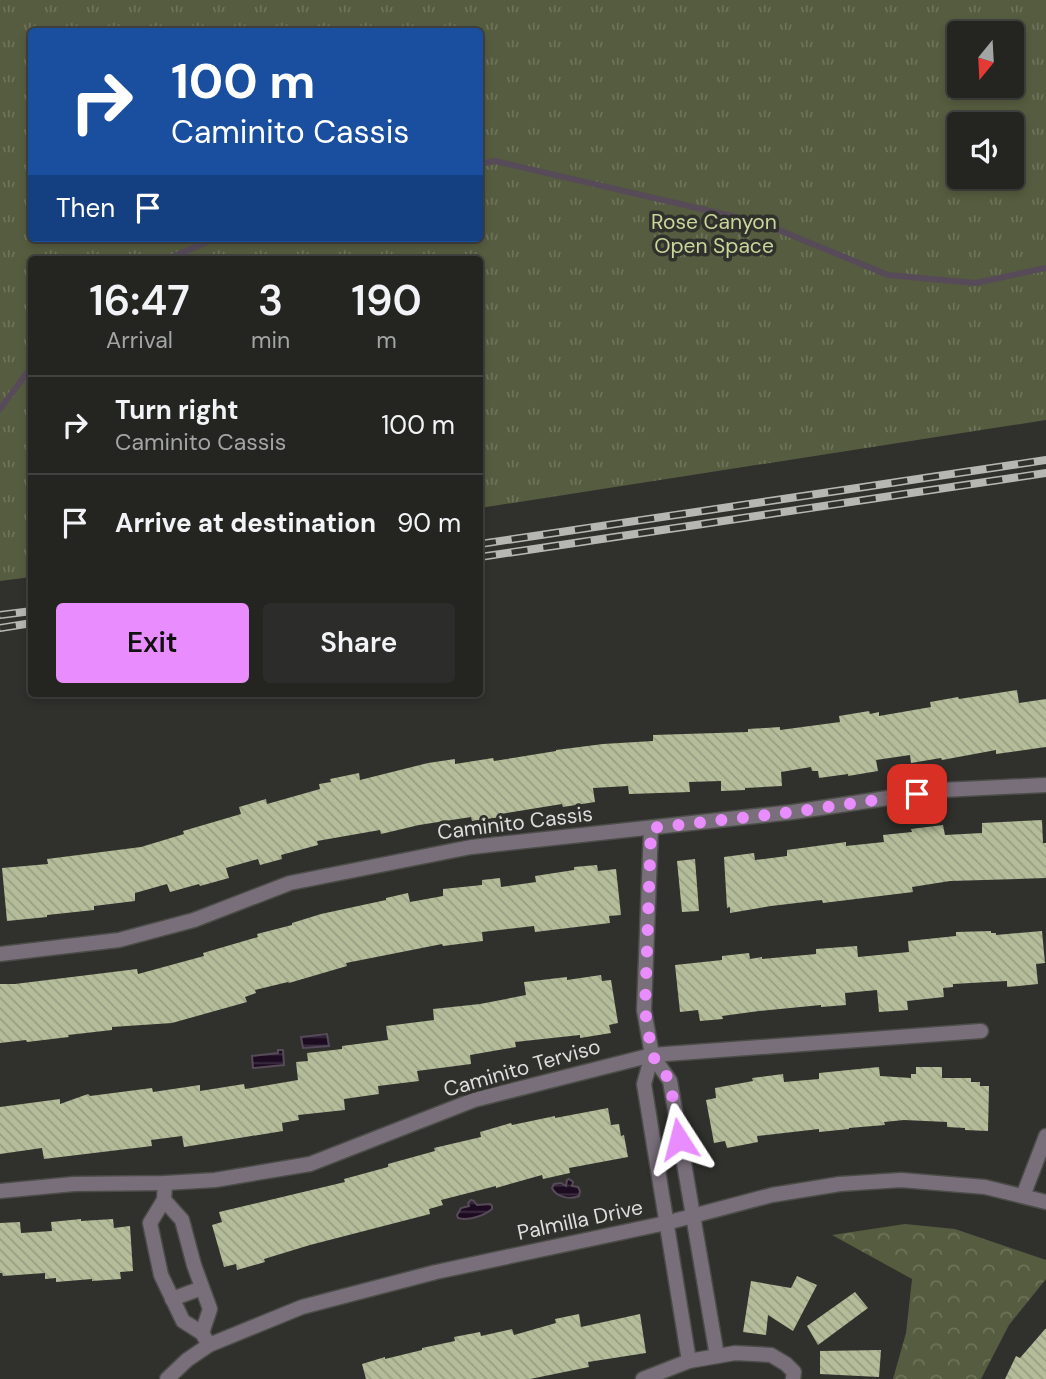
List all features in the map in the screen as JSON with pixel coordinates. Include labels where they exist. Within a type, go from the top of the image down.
[{"type":"street","name":"Caminito Cassis","points":[[0,954],[119,940],[194,920],[290,883],[471,847],[793,812],[942,790],[1046,785]]},
{"type":"street","points":[[651,828],[645,1010],[652,1055],[644,1084],[689,1361]]},
{"type":"street","name":"Caminito Terviso","points":[[0,1191],[74,1184],[215,1180],[310,1164],[474,1100],[652,1055],[981,1031]]},
{"type":"street","points":[[652,1055],[670,1081],[717,1356]]},
{"type":"street","points":[[1023,1196],[1046,1136]]},
{"type":"street","name":"Palmilla Drive","points":[[167,1379],[205,1339],[302,1307],[436,1272],[667,1223],[772,1195],[840,1184],[901,1180],[985,1187],[1046,1202]]},
{"type":"street","points":[[164,1200],[182,1220],[210,1309],[205,1339],[183,1321],[160,1275],[150,1223],[164,1200],[165,1183]]},
{"type":"street","points":[[172,1299],[202,1288]]},
{"type":"street","points":[[643,1379],[689,1361],[735,1353],[771,1355],[794,1372],[793,1379]]},
{"type":"green space","name":"Rose Canyon Open Space","points":[[0,0],[1046,0],[1046,420],[483,508],[483,256],[28,256],[28,577],[0,581]]},
{"type":"green space","points":[[905,1224],[955,1229],[1046,1260],[1046,1279],[1009,1325],[981,1379],[893,1379],[906,1333],[912,1279],[832,1235]]},
{"type":"shaded area","points":[[327,1034],[329,1046],[303,1048],[301,1037]]},
{"type":"shaded area","points":[[278,1050],[283,1050],[284,1065],[253,1068],[252,1056],[278,1053]]},
{"type":"shaded area","points":[[569,1179],[573,1182],[572,1186],[578,1187],[579,1196],[564,1197],[552,1188],[554,1184],[561,1183],[566,1186]]},
{"type":"shaded area","points":[[471,1200],[477,1205],[490,1204],[492,1209],[476,1217],[458,1218],[461,1208],[469,1206]]},
{"type":"building","points":[[1017,690],[1019,703],[1046,699],[1046,747],[996,754],[996,750],[911,763],[910,755],[876,760],[878,771],[848,776],[819,778],[818,771],[812,771],[811,767],[781,772],[782,786],[745,790],[721,791],[721,781],[689,782],[690,792],[629,794],[628,786],[593,788],[595,802],[563,807],[562,804],[501,814],[501,817],[472,821],[471,817],[381,834],[380,830],[317,841],[318,845],[281,855],[282,859],[260,865],[258,859],[226,868],[229,878],[200,886],[199,884],[170,892],[167,884],[135,893],[135,901],[94,906],[94,910],[7,921],[2,868],[48,864],[47,859],[141,847],[241,814],[239,807],[266,799],[267,804],[320,789],[319,784],[331,782],[330,779],[359,773],[360,780],[455,759],[455,764],[493,758],[494,761],[603,744],[653,741],[653,735],[748,732],[748,729],[780,727],[780,730],[840,722],[839,716],[869,711],[870,714],[879,712],[879,716],[931,707],[930,702]]},
{"type":"building","points":[[1042,820],[1043,843],[1046,843],[1046,878],[950,881],[912,887],[913,892],[823,903],[822,900],[730,913],[730,907],[727,908],[724,857],[754,853],[755,860],[787,856],[787,850],[846,842],[846,846],[884,842],[883,835],[912,832],[911,829],[943,825],[945,835],[982,833],[982,823]]},
{"type":"building","points":[[695,859],[699,911],[682,912],[677,861]]},
{"type":"building","points":[[597,865],[598,871],[616,869],[621,915],[609,916],[610,923],[535,932],[534,926],[482,932],[483,941],[442,944],[346,963],[347,966],[255,990],[256,993],[245,997],[247,1002],[172,1023],[112,1027],[112,1030],[68,1035],[69,1037],[0,1043],[0,984],[137,969],[138,974],[204,956],[203,953],[321,914],[386,898],[408,893],[410,902],[443,896],[443,889],[482,885],[482,880],[500,878],[501,887],[536,882],[535,876],[574,870],[574,867]]},
{"type":"building","points":[[991,931],[996,935],[1042,931],[1045,963],[1036,964],[1038,984],[1007,987],[1007,981],[953,984],[953,987],[943,988],[944,997],[907,1001],[908,1010],[879,1012],[877,990],[845,993],[846,1005],[759,1011],[722,1016],[723,1019],[700,1021],[698,1010],[680,1012],[675,965],[722,960],[722,956],[749,953],[750,959],[762,959],[816,954],[816,949],[857,946],[858,957],[909,952],[908,941],[956,936],[956,932]]},
{"type":"building","points":[[601,975],[602,981],[611,980],[618,1023],[609,1025],[611,1033],[515,1042],[516,1047],[470,1055],[471,1064],[417,1071],[419,1081],[378,1086],[379,1094],[344,1099],[345,1110],[298,1115],[299,1120],[282,1123],[283,1131],[184,1147],[182,1136],[151,1140],[152,1146],[44,1159],[42,1148],[0,1154],[0,1107],[60,1099],[60,1104],[88,1094],[90,1096],[152,1088],[153,1092],[200,1085],[200,1091],[244,1084],[245,1089],[298,1080],[296,1062],[308,1061],[307,1053],[388,1040],[386,1026],[434,1020],[433,1009],[526,995],[524,982]]},
{"type":"building","points":[[879,1067],[880,1076],[911,1078],[911,1074],[916,1074],[916,1067],[942,1067],[942,1078],[971,1078],[971,1082],[980,1082],[980,1086],[989,1086],[988,1131],[947,1127],[947,1122],[904,1120],[849,1129],[819,1132],[819,1129],[757,1136],[758,1142],[727,1148],[725,1141],[714,1143],[706,1100],[716,1098],[715,1088],[753,1081],[752,1078],[783,1074],[784,1082],[819,1079],[819,1073]]},
{"type":"building","points":[[608,1108],[611,1125],[619,1124],[621,1136],[624,1135],[628,1157],[569,1168],[570,1173],[543,1179],[542,1175],[441,1200],[443,1205],[429,1209],[430,1214],[310,1245],[237,1270],[236,1264],[224,1267],[212,1225],[222,1222],[219,1212],[345,1182],[344,1179],[435,1151],[434,1148],[481,1137],[480,1132],[511,1123],[512,1125]]},
{"type":"building","points":[[113,1219],[114,1228],[130,1226],[133,1271],[120,1272],[121,1279],[56,1282],[56,1278],[45,1279],[45,1273],[3,1276],[0,1273],[0,1223],[20,1222],[21,1233],[52,1231],[51,1222]]},
{"type":"building","points":[[797,1276],[817,1285],[793,1331],[768,1315],[766,1335],[743,1332],[751,1281],[791,1288]]},
{"type":"building","points":[[855,1292],[868,1308],[818,1345],[807,1326]]},
{"type":"building","points":[[579,1314],[581,1327],[640,1314],[646,1353],[588,1362],[589,1367],[530,1379],[366,1379],[362,1364],[422,1350],[455,1341],[454,1337],[480,1332],[481,1336],[512,1329],[514,1335],[556,1323],[555,1319]]},
{"type":"building","points":[[1046,1328],[1046,1379],[1005,1379],[1016,1356],[1020,1358]]},
{"type":"building","points":[[881,1350],[879,1377],[820,1374],[820,1351]]},
{"type":"waterway","points":[[483,163],[495,161],[762,223],[888,275],[976,283],[1046,268]]},
{"type":"waterway","points":[[174,256],[207,242]]},
{"type":"waterway","points":[[0,409],[28,371]]},
{"type":"railway","points":[[483,544],[1046,460]]},
{"type":"railway","points":[[483,557],[1046,473]]},
{"type":"railway","points":[[0,615],[28,612]]},
{"type":"railway","points":[[0,628],[28,624]]},
{"type":"route","points":[[679,1139],[670,1081],[652,1055],[645,1010],[651,828],[793,812],[917,794]]}]
